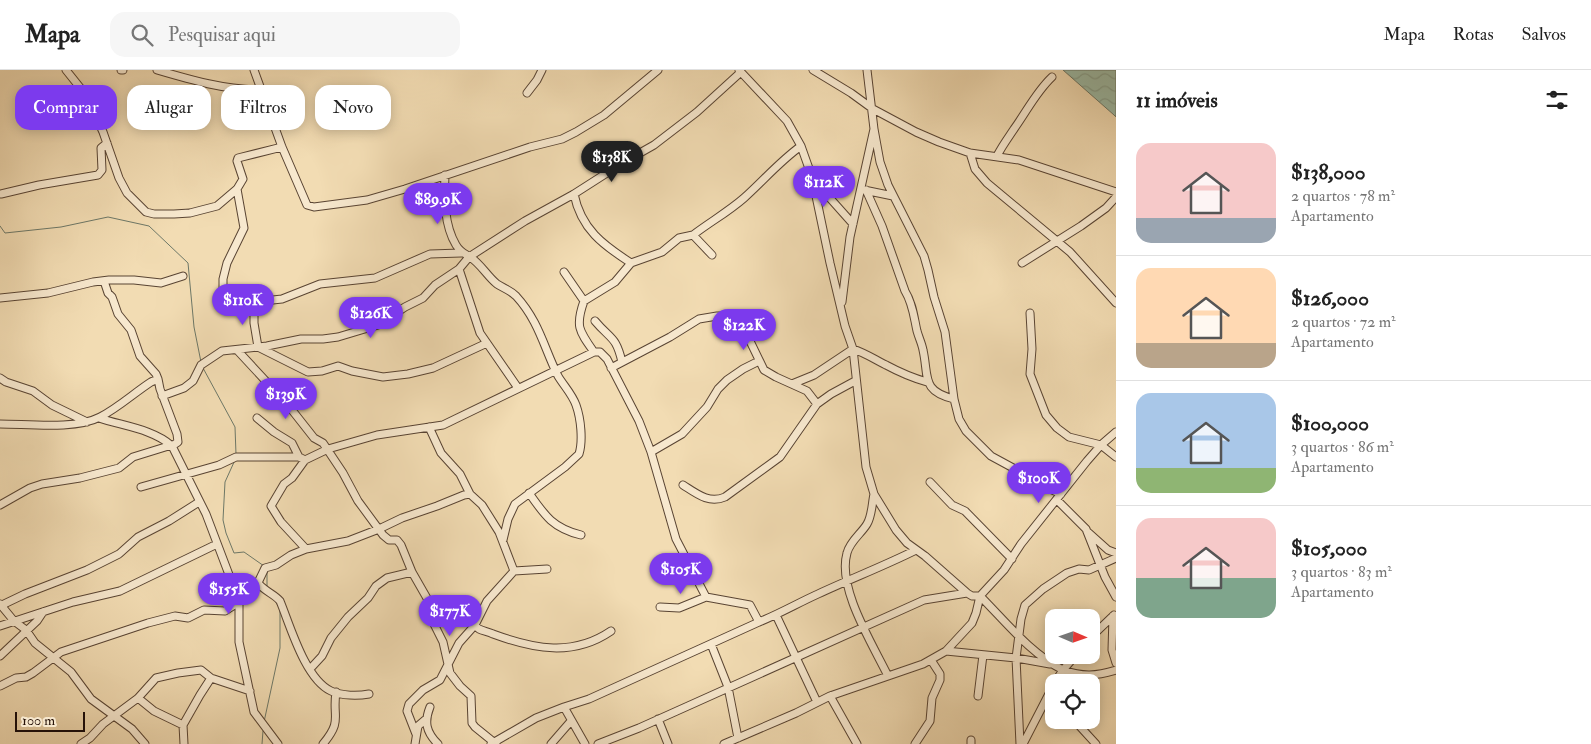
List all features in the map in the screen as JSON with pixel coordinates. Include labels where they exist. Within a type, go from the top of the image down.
[{"type":"street","points":[[66,70],[86,95],[107,143],[119,178],[127,193],[139,206],[150,214],[190,213],[217,206],[236,189],[243,179],[237,161],[238,158],[282,147]]},
{"type":"street","points":[[157,70],[186,79],[221,86]]},
{"type":"street","points":[[254,70],[259,85]]},
{"type":"street","points":[[527,93],[542,70]]},
{"type":"street","points":[[276,130],[307,205],[310,207],[367,200],[405,189],[445,174],[562,139],[614,107],[658,70]]},
{"type":"street","points":[[814,70],[873,109],[916,132],[970,153],[997,156],[1036,165],[1116,192]]},
{"type":"street","points":[[867,70],[880,162],[893,196],[920,248],[928,270],[945,332],[956,410],[962,425],[991,456],[1059,497],[1086,529],[1108,550],[1116,553]]},
{"type":"street","points":[[162,396],[179,390],[193,381],[201,365],[220,352],[301,339],[338,337],[378,325],[405,307],[423,298],[435,285],[459,269],[469,256],[654,145],[708,103],[740,71],[787,121],[801,146],[812,178],[845,326],[853,349],[855,381],[866,467],[874,494],[896,530],[907,543],[967,593],[972,596],[980,596],[1019,636],[1045,659]]},
{"type":"street","points":[[997,156],[1003,143],[1037,93],[1052,77]]},
{"type":"street","points":[[841,307],[845,268],[853,224],[864,190],[874,129]]},
{"type":"street","points":[[1,194],[39,185],[98,175],[102,170],[100,148],[107,143]]},
{"type":"street","points":[[594,352],[580,329],[579,315],[584,301],[615,282],[631,263],[662,252],[680,238],[693,235],[742,200],[788,155],[801,146]]},
{"type":"street","points":[[970,153],[975,169],[987,183],[1082,264],[1116,303]]},
{"type":"street","points":[[445,174],[444,204],[453,240],[462,253]]},
{"type":"street","points":[[812,178],[853,224]]},
{"type":"street","points":[[236,189],[244,228],[227,263],[223,279],[225,295],[231,300],[254,302],[282,299],[320,284],[375,278],[430,254],[462,253],[469,256],[496,283],[508,289],[522,304],[542,337],[556,370],[576,405],[580,423],[580,452],[513,508],[503,540]]},
{"type":"street","points":[[864,190],[893,196]]},
{"type":"street","points":[[864,190],[882,226],[910,300],[923,349],[927,382],[934,392],[954,399]]},
{"type":"street","points":[[574,194],[579,214],[589,230],[614,252],[631,263]]},
{"type":"street","points":[[1022,263],[1057,242],[1106,208],[1116,197]]},
{"type":"street","points":[[693,235],[712,255]]},
{"type":"street","points":[[459,269],[480,334],[518,388]]},
{"type":"street","points":[[564,272],[584,301]]},
{"type":"street","points":[[0,298],[42,294],[104,281],[134,280],[161,284],[183,276]]},
{"type":"street","points":[[0,505],[30,488],[119,468],[133,458],[172,446],[178,442],[177,434],[162,396],[156,374],[140,356],[131,330],[118,314],[104,281]]},
{"type":"street","points":[[254,302],[254,323],[258,347]]},
{"type":"street","points":[[1030,313],[1032,349],[1030,374],[1042,409],[1050,421],[1069,437],[1101,445],[1116,457]]},
{"type":"street","points":[[611,368],[670,337],[699,318],[717,316],[731,319],[738,324],[754,346],[764,370],[807,391],[817,404]]},
{"type":"street","points":[[595,321],[618,346],[622,362]]},
{"type":"street","points":[[258,347],[278,355],[308,372],[322,371],[338,366],[352,371],[383,377],[433,368],[487,343]]},
{"type":"street","points":[[792,384],[814,375],[853,349],[864,352],[886,365],[927,382]]},
{"type":"street","points":[[237,350],[288,405],[314,438],[320,440],[328,449],[344,473],[358,501],[386,538],[397,540],[401,545],[412,572],[432,607],[433,622],[443,642],[450,673],[472,696],[472,723],[494,743],[536,718],[589,699],[758,622],[776,616],[846,581],[916,550]]},
{"type":"street","points":[[141,486],[218,465],[236,457],[302,458],[377,435],[443,425],[594,352],[603,354],[639,421],[651,452],[676,539],[706,597]]},
{"type":"street","points":[[651,452],[682,434],[707,407],[718,389],[727,380],[759,361]]},
{"type":"street","points":[[0,378],[6,382],[33,391],[52,405],[87,422]]},
{"type":"street","points":[[0,424],[65,425],[87,422],[99,418],[158,379]]},
{"type":"street","points":[[683,485],[710,500],[718,500],[725,497],[780,457],[817,404],[855,381]]},
{"type":"street","points":[[99,418],[150,433],[172,446],[208,519],[239,601],[239,642],[254,712],[278,744]]},
{"type":"street","points":[[257,418],[274,432],[292,443],[302,458]]},
{"type":"street","points":[[429,427],[441,453],[460,474],[470,494],[482,504],[503,540],[509,562],[514,571]]},
{"type":"street","points":[[726,744],[830,696],[931,660],[946,651],[972,623],[980,596],[1012,559],[1021,544],[1101,445],[1116,432]]},
{"type":"street","points":[[302,458],[292,478],[284,484],[271,506],[281,522],[306,549]]},
{"type":"street","points":[[930,482],[952,505],[965,511],[1012,559]]},
{"type":"street","points":[[529,493],[543,514],[554,525],[581,535]]},
{"type":"street","points":[[0,686],[16,678],[26,677],[53,657],[71,648],[175,616],[190,617],[204,610],[225,610],[253,593],[265,568],[276,566],[291,555],[306,549],[344,542],[464,494],[470,494]]},
{"type":"street","points":[[874,494],[868,523],[848,550],[845,566],[846,581],[851,599],[888,676]]},
{"type":"street","points":[[145,744],[132,729],[91,699],[71,672],[35,644],[26,630],[14,621],[1,605],[87,570],[119,554],[138,537],[169,521],[199,502]]},
{"type":"street","points":[[1086,529],[1116,597]]},
{"type":"street","points":[[0,626],[73,602],[120,591],[217,544]]},
{"type":"street","points":[[1022,744],[1016,658],[1023,610],[1032,598],[1067,573],[1076,569],[1089,570],[1116,558]]},
{"type":"street","points":[[416,734],[409,718],[407,707],[423,690],[440,680],[459,643],[475,625],[488,601],[514,571],[547,569]]},
{"type":"street","points":[[310,669],[322,656],[331,638],[348,617],[368,598],[376,586],[387,578],[412,572]]},
{"type":"street","points":[[258,584],[280,601],[294,639],[310,669],[324,685],[336,692],[356,695],[369,694]]},
{"type":"street","points":[[598,744],[865,628],[924,600],[967,593]]},
{"type":"street","points":[[660,607],[679,608],[706,597],[748,604],[758,622]]},
{"type":"street","points":[[432,607],[456,610],[475,625],[503,638],[528,646],[576,647],[611,631]]},
{"type":"street","points":[[0,656],[44,612]]},
{"type":"street","points":[[1100,628],[1114,614]]},
{"type":"street","points":[[1114,614],[1112,650],[1116,663]]},
{"type":"street","points":[[776,616],[817,702]]},
{"type":"street","points":[[712,644],[728,687],[738,738]]},
{"type":"street","points":[[946,651],[1045,663]]},
{"type":"street","points":[[978,696],[983,655]]},
{"type":"street","points":[[915,744],[930,721],[932,698],[940,680],[940,674],[931,660]]},
{"type":"street","points":[[1051,664],[1078,675],[1088,676],[1116,670]]},
{"type":"street","points":[[1060,674],[1068,664]]},
{"type":"street","points":[[81,744],[90,738],[113,715],[138,698],[158,676],[201,670],[211,678],[250,691]]},
{"type":"street","points":[[184,744],[184,725],[211,678]]},
{"type":"street","points":[[323,744],[331,736],[335,726],[336,692]]},
{"type":"street","points":[[830,696],[857,744]]},
{"type":"street","points":[[138,698],[154,710],[184,725]]},
{"type":"street","points":[[1022,744],[1045,701]]},
{"type":"street","points":[[415,744],[418,726],[425,720],[430,707]]},
{"type":"street","points":[[564,707],[585,744]]},
{"type":"street","points":[[658,719],[668,744]]},
{"type":"street","points":[[425,720],[428,732],[438,744]]},
{"type":"street","points":[[551,744],[571,721]]},
{"type":"street","points":[[1082,729],[1096,744]]},
{"type":"water","points":[[1063,70],[1116,70],[1116,117],[1114,115]]},
{"type":"waterway","points":[[0,226],[5,233],[61,227],[108,217],[149,226],[188,263],[194,327],[201,362]]},
{"type":"waterway","points":[[203,368],[235,427],[236,454]]},
{"type":"waterway","points":[[235,460],[225,482],[223,520],[226,533],[234,553],[244,552],[264,566]]},
{"type":"waterway","points":[[267,571],[267,587]]},
{"type":"waterway","points":[[264,722],[280,648],[280,609],[274,599]]},
{"type":"waterway","points":[[262,744],[263,731]]}]
